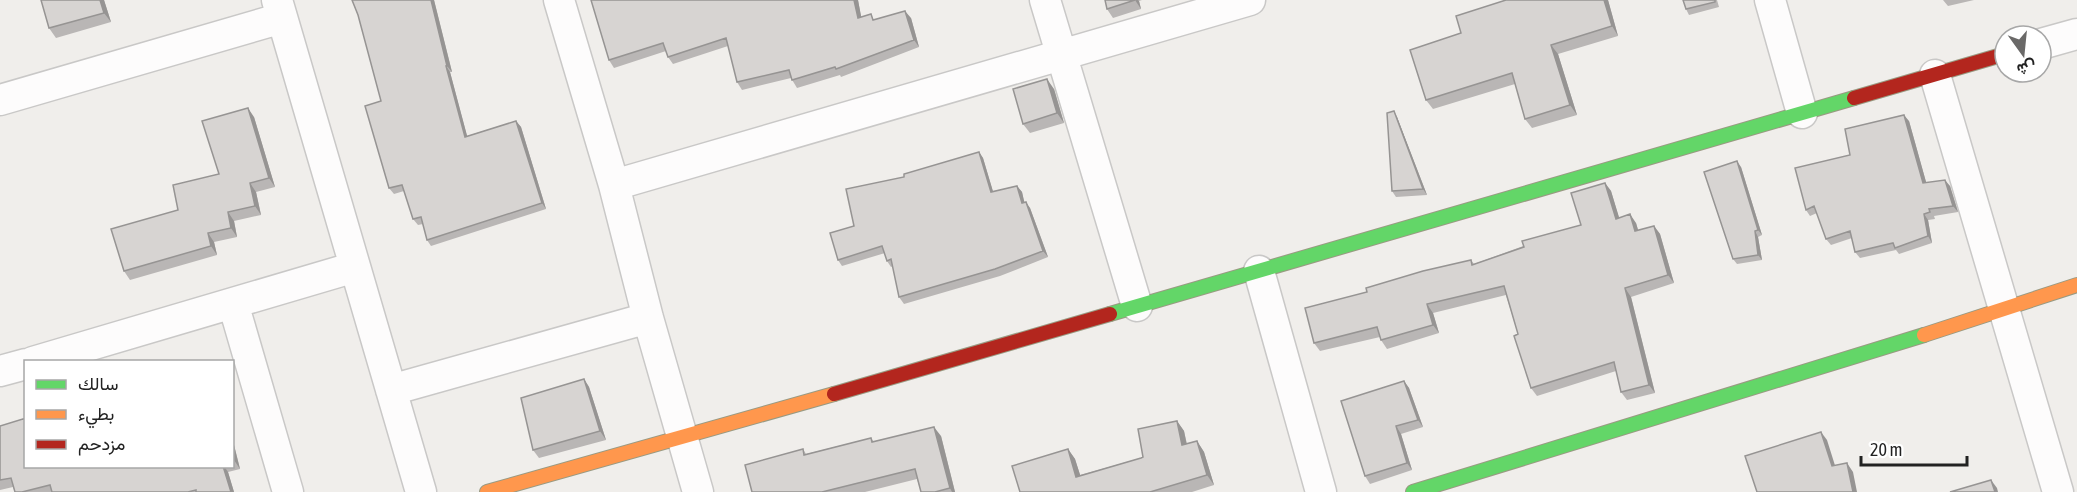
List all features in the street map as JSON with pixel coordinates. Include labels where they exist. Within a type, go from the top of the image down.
[{"type":"street","points":[[559,0],[614,185],[648,318],[698,492]]},
{"type":"street","points":[[1045,0],[1137,306]]},
{"type":"street","points":[[614,185],[1250,0]]},
{"type":"street","points":[[1770,0],[1802,113]]},
{"type":"street","points":[[0,100],[279,9],[421,492]]},
{"type":"street","points":[[2053,40],[2077,33]]},
{"type":"street","points":[[487,492],[682,438],[1993,58]]},
{"type":"street","points":[[1935,75],[2058,492]]},
{"type":"street","points":[[40,360],[355,267]]},
{"type":"street","points":[[1259,271],[1321,492]]},
{"type":"street","points":[[1413,492],[2004,310],[2077,285]]},
{"type":"street","points":[[232,303],[288,492]]},
{"type":"street","points":[[391,390],[648,318]]},
{"type":"street","points":[[0,371],[24,365]]},
{"type":"building","points":[[41,0],[100,0],[104,13],[49,28]]},
{"type":"building","points":[[352,0],[431,0],[465,137],[516,121],[542,203],[427,240],[421,217],[413,219],[402,185],[389,188],[365,106],[381,101]]},
{"type":"building","points":[[591,0],[854,0],[858,18],[871,14],[873,20],[905,11],[914,40],[836,69],[835,67],[792,80],[789,70],[737,82],[726,38],[668,57],[663,43],[609,60]]},
{"type":"building","points":[[1105,0],[1135,0],[1107,9]]},
{"type":"building","points":[[1506,0],[1604,0],[1612,26],[1551,45],[1570,105],[1525,119],[1512,73],[1426,100],[1410,50],[1461,33],[1456,16]]},
{"type":"building","points":[[1683,0],[1715,0],[1715,2],[1686,9]]},
{"type":"building","points":[[1047,79],[1057,113],[1023,124],[1013,89]]},
{"type":"building","points":[[248,108],[269,178],[250,183],[255,206],[228,212],[231,228],[208,233],[211,246],[124,271],[111,229],[178,210],[173,185],[219,174],[202,121]]},
{"type":"building","points":[[1394,111],[1423,189],[1392,191],[1387,113]]},
{"type":"building","points":[[1904,115],[1923,183],[1945,180],[1953,206],[1929,209],[1930,212],[1924,214],[1928,236],[1895,248],[1893,243],[1855,252],[1850,231],[1826,239],[1814,206],[1806,210],[1795,168],[1850,155],[1845,129]]},
{"type":"building","points":[[979,152],[991,192],[1017,186],[1022,203],[1026,202],[1043,251],[995,269],[899,297],[891,259],[887,261],[882,246],[838,260],[830,233],[854,226],[846,189],[904,177],[904,174]]},
{"type":"building","points":[[1737,161],[1758,230],[1755,231],[1758,255],[1733,259],[1704,172]]},
{"type":"building","points":[[1605,183],[1616,219],[1630,214],[1635,231],[1654,226],[1668,275],[1625,288],[1649,385],[1621,392],[1614,362],[1531,388],[1514,336],[1518,334],[1504,286],[1427,304],[1433,325],[1381,340],[1377,327],[1314,343],[1305,308],[1367,292],[1366,288],[1423,271],[1471,260],[1472,265],[1524,247],[1522,241],[1581,225],[1571,193]]},
{"type":"building","points":[[584,379],[600,431],[533,450],[521,398]]},
{"type":"building","points":[[1404,381],[1418,420],[1396,426],[1407,463],[1365,476],[1341,401]]},
{"type":"building","points":[[24,419],[24,468],[224,468],[231,492],[196,492],[196,490],[188,492],[52,492],[50,485],[15,492],[11,478],[0,480],[0,426]]},
{"type":"building","points":[[1177,421],[1182,445],[1197,441],[1207,475],[1150,492],[1020,492],[1012,466],[1068,449],[1076,477],[1143,457],[1138,429]]},
{"type":"building","points":[[934,427],[950,488],[935,492],[921,492],[915,469],[822,492],[752,492],[745,465],[803,449],[804,455],[871,438],[872,442]]},
{"type":"building","points":[[1821,432],[1832,466],[1847,463],[1853,492],[1757,492],[1745,456]]},
{"type":"building","points":[[1991,480],[1995,492],[1950,492]]},
{"type":"traffic: fast","points":[[1110,314],[1854,98]]},
{"type":"traffic: fast","points":[[1413,492],[1924,335]]},
{"type":"traffic: slow","points":[[1924,335],[2077,285]]},
{"type":"traffic: slow","points":[[487,492],[834,394]]},
{"type":"traffic: jam","points":[[1854,98],[1993,57]]},
{"type":"traffic: jam","points":[[834,394],[1110,314]]}]
